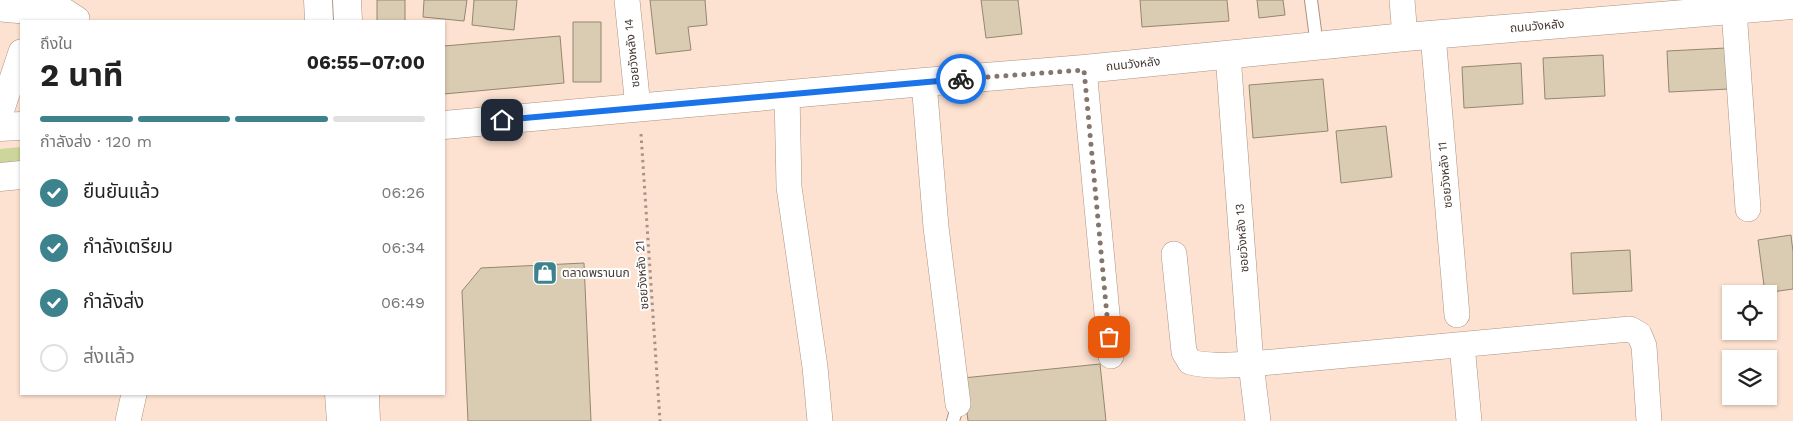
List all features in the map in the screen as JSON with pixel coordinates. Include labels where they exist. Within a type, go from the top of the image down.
[{"type":"main road","points":[[318,0],[319,20]]},
{"type":"main road","points":[[347,0],[348,20]]},
{"type":"main road","name":"ถนนวังหลัง","points":[[445,125],[639,118],[787,94],[1084,70],[1433,34],[1793,5]]},
{"type":"main road","points":[[0,127],[20,126]]},
{"type":"main road","points":[[0,177],[20,175]]},
{"type":"main road","points":[[339,395],[341,421]]},
{"type":"main road","points":[[365,395],[366,421]]},
{"type":"street","name":"ซอยวังหลัง 14","points":[[626,0],[639,118]]},
{"type":"street","points":[[1402,0],[1405,37]]},
{"type":"street","points":[[0,9],[33,17],[66,10]]},
{"type":"street","points":[[1734,10],[1748,209]]},
{"type":"street","name":"ซอยวังหลัง 11","points":[[1433,34],[1457,315]]},
{"type":"street","points":[[0,115],[20,55]]},
{"type":"street","name":"ซอยวังหลัง 13","points":[[1228,55],[1251,364],[1258,421]]},
{"type":"street","points":[[1084,70],[1111,356]]},
{"type":"street","points":[[924,82],[936,227],[956,412]]},
{"type":"street","points":[[787,94],[789,187],[815,367],[820,421]]},
{"type":"street","points":[[1174,254],[1184,352],[1190,362],[1200,365],[1251,364],[1630,329],[1639,334],[1644,346],[1649,421]]},
{"type":"street","points":[[1462,345],[1469,421]]},
{"type":"street","points":[[128,421],[134,395]]},
{"type":"lane","points":[[1312,0],[1318,46]]},
{"type":"path","name":"ซอยวังหลัง 21","points":[[639,118],[660,421]]},
{"type":"green space","points":[[20,147],[20,162],[0,164],[0,149]]},
{"type":"building","points":[[377,0],[405,0],[405,20],[377,20]]},
{"type":"building","points":[[424,0],[467,0],[464,21],[423,17]]},
{"type":"building","points":[[474,0],[517,0],[514,30],[472,25]]},
{"type":"building","points":[[650,0],[705,0],[707,25],[688,27],[691,50],[656,54]]},
{"type":"building","points":[[981,0],[1018,0],[1022,34],[986,38]]},
{"type":"building","points":[[1140,0],[1227,0],[1229,21],[1142,27]]},
{"type":"building","points":[[1257,0],[1283,0],[1285,15],[1259,18]]},
{"type":"building","points":[[573,22],[601,22],[601,82],[573,82]]},
{"type":"building","points":[[560,36],[564,83],[445,94],[445,46]]},
{"type":"building","points":[[1726,48],[1729,89],[1669,92],[1667,51]]},
{"type":"building","points":[[1603,55],[1605,96],[1545,99],[1543,58]]},
{"type":"building","points":[[1521,63],[1523,104],[1464,108],[1462,67]]},
{"type":"building","points":[[1323,79],[1328,131],[1253,138],[1249,85]]},
{"type":"building","points":[[1386,126],[1392,177],[1341,183],[1336,131]]},
{"type":"building","points":[[1791,235],[1793,289],[1777,291],[1777,285],[1764,285],[1758,240]]},
{"type":"building","points":[[1630,250],[1632,291],[1573,294],[1571,253]]},
{"type":"building","points":[[584,263],[591,421],[468,421],[462,291],[481,268]]},
{"type":"building","points":[[1100,364],[1106,421],[968,421],[963,378]]},
{"type":"way so far","points":[[961,79],[1084,70],[1109,337]]},
{"type":"place","name":"ตลาดพรานนก","points":[[545,273]]},
{"type":"route","points":[[502,120],[961,79]]}]
